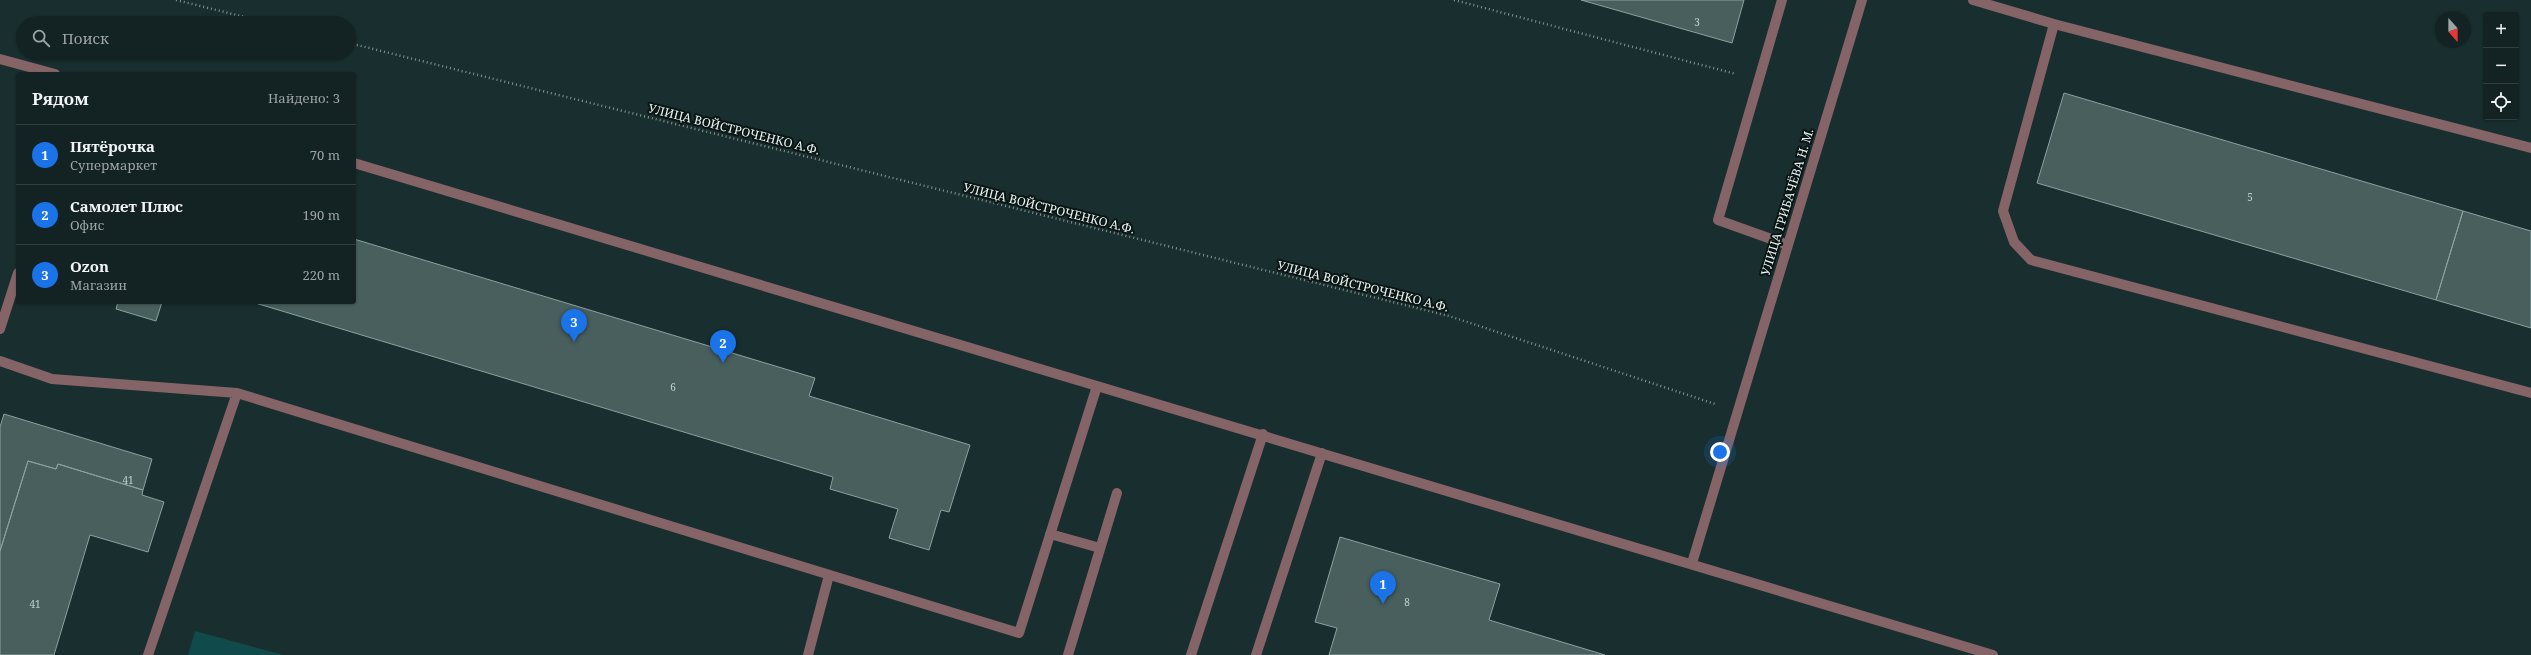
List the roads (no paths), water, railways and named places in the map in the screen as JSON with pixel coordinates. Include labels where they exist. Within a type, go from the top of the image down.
[{"type":"street","points":[[1782,0],[1718,220],[1788,245]]},
{"type":"street","name":"УЛИЦА ГРИБАЧЁВА Н. М.","points":[[1692,563],[1862,0]]},
{"type":"street","points":[[1973,0],[2054,24],[2531,148]]},
{"type":"street","points":[[2054,24],[2004,211],[2014,242],[2031,260],[2531,393]]},
{"type":"street","points":[[0,59],[47,72]]},
{"type":"street","points":[[356,164],[1097,386],[1263,434],[1993,655]]},
{"type":"street","points":[[0,329],[16,280]]},
{"type":"street","points":[[0,361],[52,379],[237,393],[1019,634],[1097,386]]},
{"type":"street","points":[[148,655],[237,393]]},
{"type":"street","points":[[1191,655],[1263,434]]},
{"type":"street","points":[[1256,655],[1322,453]]},
{"type":"street","points":[[1068,655],[1117,493]]},
{"type":"street","points":[[1050,534],[1100,548]]},
{"type":"street","points":[[808,655],[829,575]]},
{"type":"place","name":"Ozon","points":[[574,342]]},
{"type":"place","name":"Самолет Плюс","points":[[723,363]]},
{"type":"place","name":"Пятёрочка","points":[[1383,604]]}]
